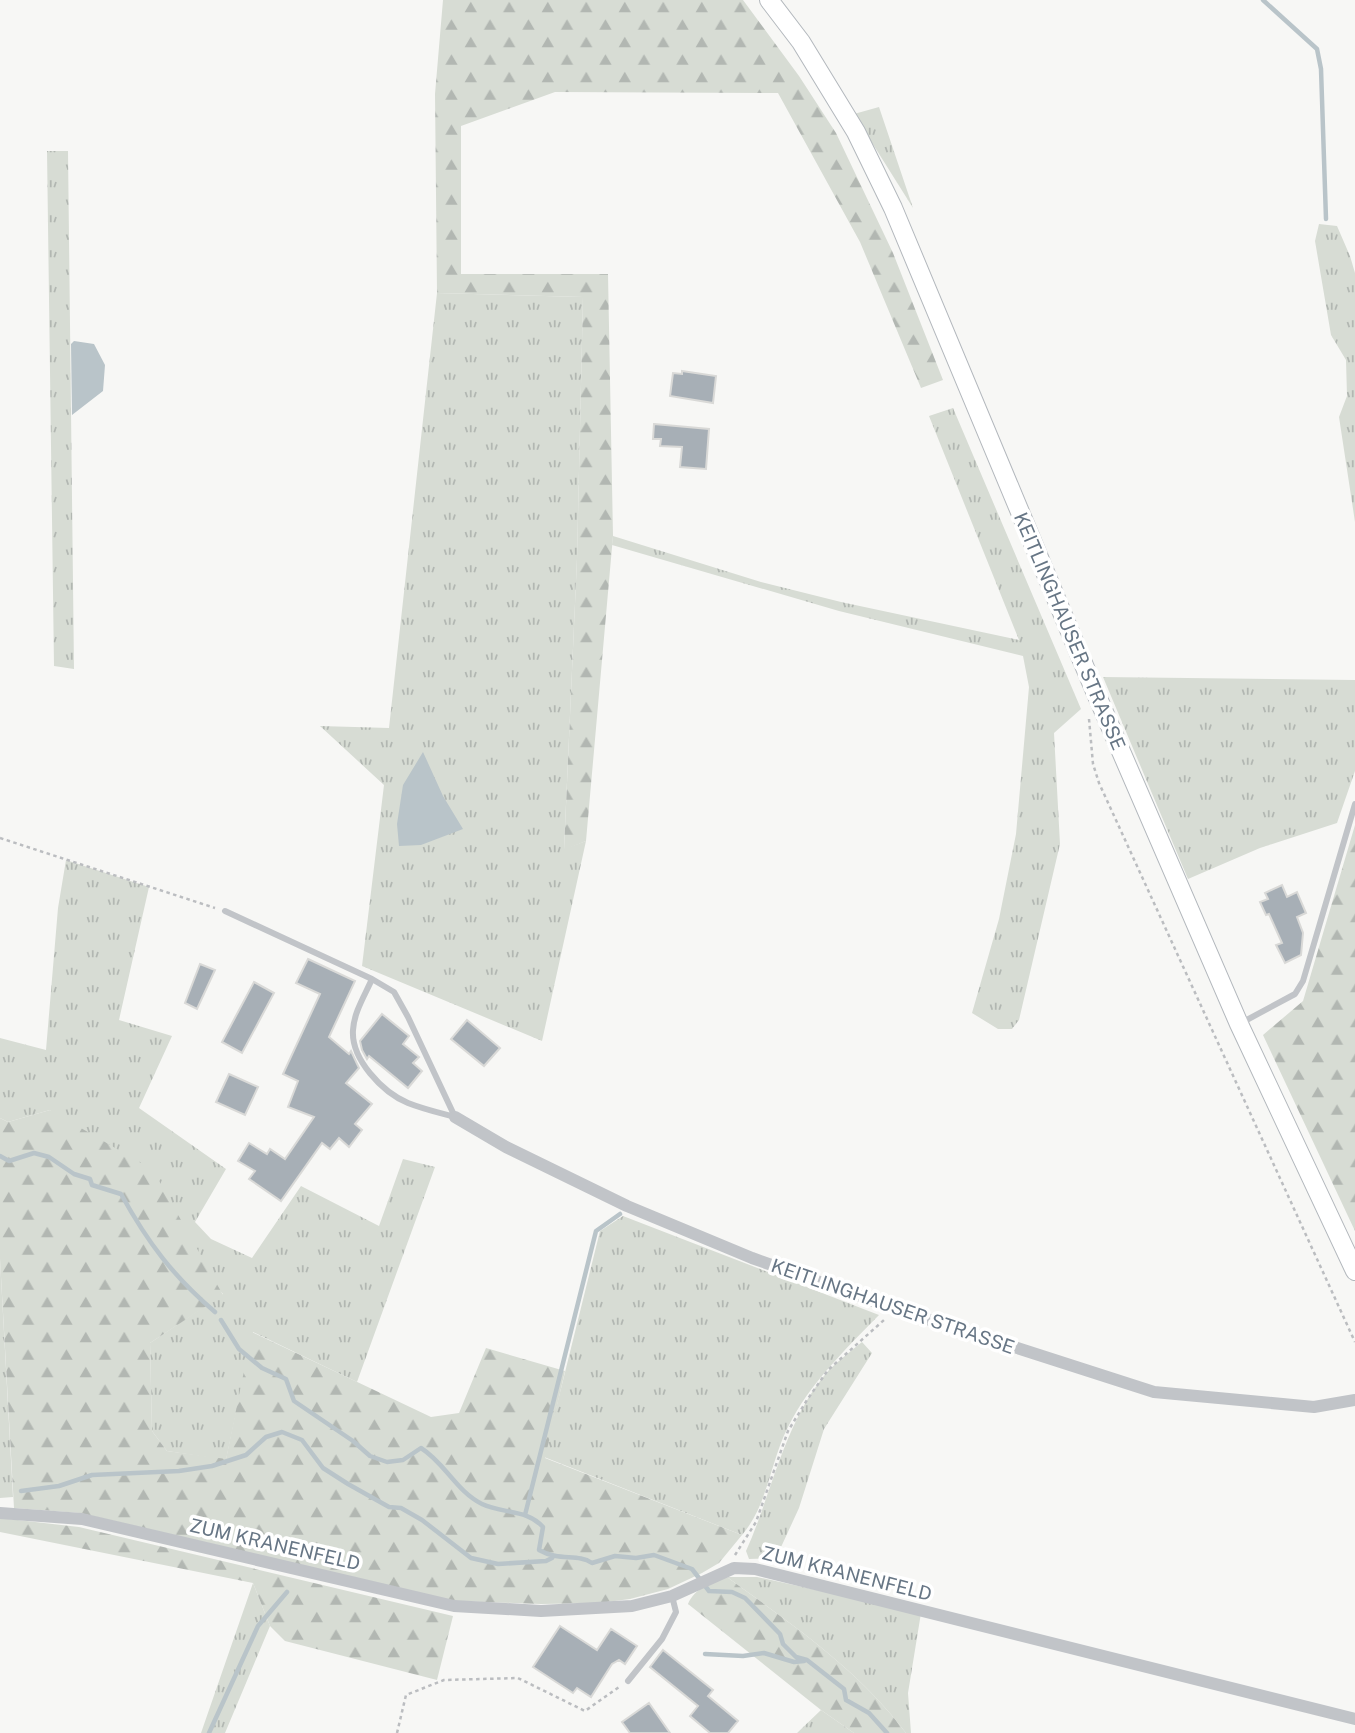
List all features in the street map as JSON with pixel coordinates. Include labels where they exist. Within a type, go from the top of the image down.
[{"type":"main road","name":"KEITLINGHAUSER STRASSE","points":[[769,0],[800,42],[856,132],[893,208],[1091,682],[1239,1024],[1355,1271]]},
{"type":"street","name":"KEITLINGHAUSER STRASSE","points":[[455,1117],[506,1147],[627,1206],[752,1258],[896,1309],[1154,1392],[1314,1407],[1345,1404],[1355,1400]]},
{"type":"street","name":"ZUM KRANENFELD","points":[[0,1513],[82,1519],[454,1606],[541,1611],[632,1606],[672,1596],[734,1567],[755,1569],[1355,1719]]},
{"type":"lane","points":[[1239,1024],[1295,994],[1303,981],[1355,804]]},
{"type":"lane","points":[[225,911],[372,979],[394,992],[455,1117]]},
{"type":"lane","points":[[372,979],[353,1027],[355,1051],[362,1064],[405,1102],[455,1117]]},
{"type":"lane","points":[[628,1682],[662,1639],[676,1612],[672,1596]]},
{"type":"path","points":[[1088,711],[1093,764],[1099,783],[1355,1342]]},
{"type":"path","points":[[0,838],[225,911]]},
{"type":"path","points":[[734,1567],[732,1560],[756,1522],[788,1431],[807,1400],[828,1370],[896,1309]]},
{"type":"path","points":[[397,1733],[406,1695],[444,1680],[518,1678],[585,1711],[628,1682]]},
{"type":"green space","points":[[443,0],[743,0],[799,76],[836,133],[893,253],[943,380],[921,388],[860,242],[778,93],[555,92],[461,126],[461,274],[608,274],[613,536],[586,841],[564,850],[577,559],[583,297],[437,293],[435,94]]},
{"type":"green space","points":[[879,107],[913,208],[854,114]]},
{"type":"green space","points":[[47,151],[68,151],[74,669],[54,666]]},
{"type":"green space","points":[[1319,224],[1337,226],[1355,273],[1355,522],[1339,417],[1347,396],[1346,360],[1331,335],[1315,241]]},
{"type":"green space","points":[[437,293],[583,297],[577,559],[564,849],[586,841],[542,1041],[362,966],[384,785],[320,726],[389,728]]},
{"type":"green space","points":[[953,408],[1081,709],[1054,733],[1060,844],[1019,1020],[1012,1029],[998,1029],[972,1013],[999,919],[1016,834],[1029,687],[1023,656],[839,611],[612,545],[613,536],[761,582],[1019,640],[929,416]]},
{"type":"green space","points":[[1103,677],[1355,680],[1355,771],[1337,823],[1260,848],[1188,879]]},
{"type":"green space","points":[[1355,825],[1355,1231],[1263,1035],[1303,1001]]},
{"type":"green space","points":[[66,860],[149,887],[119,1020],[172,1036],[139,1108],[226,1169],[195,1222],[211,1239],[252,1258],[301,1186],[379,1226],[403,1159],[435,1167],[357,1382],[253,1332],[226,1460],[167,1451],[152,1431],[150,1343],[223,1294],[50,1110],[8,1122],[0,1118],[0,1038],[46,1050],[58,908]]},
{"type":"green space","points":[[50,1110],[153,1170],[223,1295],[150,1343],[152,1431],[167,1451],[226,1459],[252,1332],[431,1417],[459,1413],[486,1348],[565,1371],[545,1458],[742,1535],[719,1563],[702,1573],[668,1589],[630,1599],[599,1603],[541,1604],[455,1601],[80,1513],[14,1508],[0,1259],[0,1118],[8,1122]]},
{"type":"green space","points":[[623,1216],[879,1315],[829,1368],[797,1411],[782,1440],[758,1510],[742,1535],[544,1457],[600,1231]]},
{"type":"green space","points":[[0,1259],[13,1497],[0,1498]]},
{"type":"green space","points":[[862,1342],[872,1353],[824,1429],[799,1508],[776,1558],[749,1559],[746,1551],[801,1411],[829,1370]]},
{"type":"green space","points":[[0,1518],[79,1527],[453,1616],[437,1680],[285,1641],[270,1626],[253,1583],[0,1532]]},
{"type":"green space","points":[[727,1577],[757,1577],[921,1613],[908,1693],[911,1733],[906,1733],[867,1688],[822,1648]]},
{"type":"green space","points":[[727,1577],[845,1668],[867,1688],[906,1733],[854,1733],[688,1604],[699,1590]]},
{"type":"green space","points":[[253,1583],[270,1626],[225,1733],[201,1733]]},
{"type":"green space","points":[[821,1710],[854,1733],[797,1733]]},
{"type":"shaded area","points":[[74,341],[94,344],[105,365],[103,391],[72,415],[71,344]]},
{"type":"shaded area","points":[[423,752],[443,796],[463,829],[421,845],[399,846],[397,824],[403,785]]},
{"type":"building","points":[[682,371],[716,376],[713,403],[670,396],[673,373],[682,374]]},
{"type":"building","points":[[654,424],[709,429],[706,469],[680,467],[682,447],[660,446],[661,439],[653,439]]},
{"type":"building","points":[[1282,885],[1287,897],[1297,892],[1306,913],[1297,917],[1303,933],[1301,955],[1285,963],[1276,945],[1282,943],[1269,914],[1266,915],[1260,902],[1268,899],[1265,893]]},
{"type":"building","points":[[308,959],[355,981],[329,1037],[349,1054],[351,1051],[359,1068],[346,1083],[372,1104],[355,1124],[362,1130],[349,1147],[339,1138],[330,1149],[322,1143],[281,1201],[249,1179],[255,1171],[238,1161],[249,1143],[267,1154],[270,1149],[285,1159],[314,1117],[288,1107],[298,1081],[283,1074],[320,994],[296,983]]},
{"type":"building","points":[[200,964],[215,970],[197,1009],[185,1003]]},
{"type":"building","points":[[254,982],[274,993],[242,1053],[222,1042]]},
{"type":"building","points":[[382,1014],[409,1036],[403,1044],[419,1057],[413,1063],[422,1071],[408,1088],[369,1056],[367,1059],[362,1050],[360,1041]]},
{"type":"building","points":[[467,1020],[500,1048],[484,1066],[451,1039]]},
{"type":"building","points":[[229,1074],[258,1087],[245,1115],[216,1102]]},
{"type":"building","points":[[560,1626],[597,1650],[611,1629],[637,1646],[625,1664],[619,1660],[612,1664],[591,1697],[577,1688],[573,1693],[533,1667]]},
{"type":"building","points":[[663,1650],[713,1690],[708,1696],[738,1721],[728,1733],[710,1733],[690,1716],[698,1706],[650,1667]]},
{"type":"building","points":[[649,1703],[670,1733],[630,1733],[622,1722]]},
{"type":"waterway","points":[[1263,0],[1317,49],[1321,69],[1326,219]]},
{"type":"waterway","points":[[0,1156],[9,1161],[34,1153],[49,1157],[74,1174],[90,1179],[92,1185],[121,1194],[162,1258],[215,1312]]},
{"type":"waterway","points":[[525,1515],[596,1231],[620,1214]]},
{"type":"waterway","points":[[221,1320],[239,1349],[262,1368],[286,1379],[294,1401],[353,1441],[370,1456],[387,1462],[403,1460],[421,1448],[437,1461],[465,1492],[482,1504],[522,1514],[537,1521],[543,1527],[539,1550],[554,1556],[580,1558],[592,1563],[615,1556],[636,1558],[654,1555],[692,1569],[709,1591],[732,1592],[745,1598],[780,1634],[783,1644],[796,1657],[807,1660],[844,1689],[846,1700],[869,1713],[887,1733]]},
{"type":"waterway","points":[[21,1491],[59,1486],[92,1475],[179,1471],[212,1466],[246,1455],[266,1437],[282,1432],[302,1440],[323,1468],[389,1507],[401,1508],[422,1520],[471,1558],[498,1564],[546,1561],[552,1558]]},
{"type":"waterway","points":[[209,1733],[258,1626],[287,1592]]},
{"type":"waterway","points":[[705,1654],[743,1656],[764,1653],[794,1662],[804,1661]]}]
